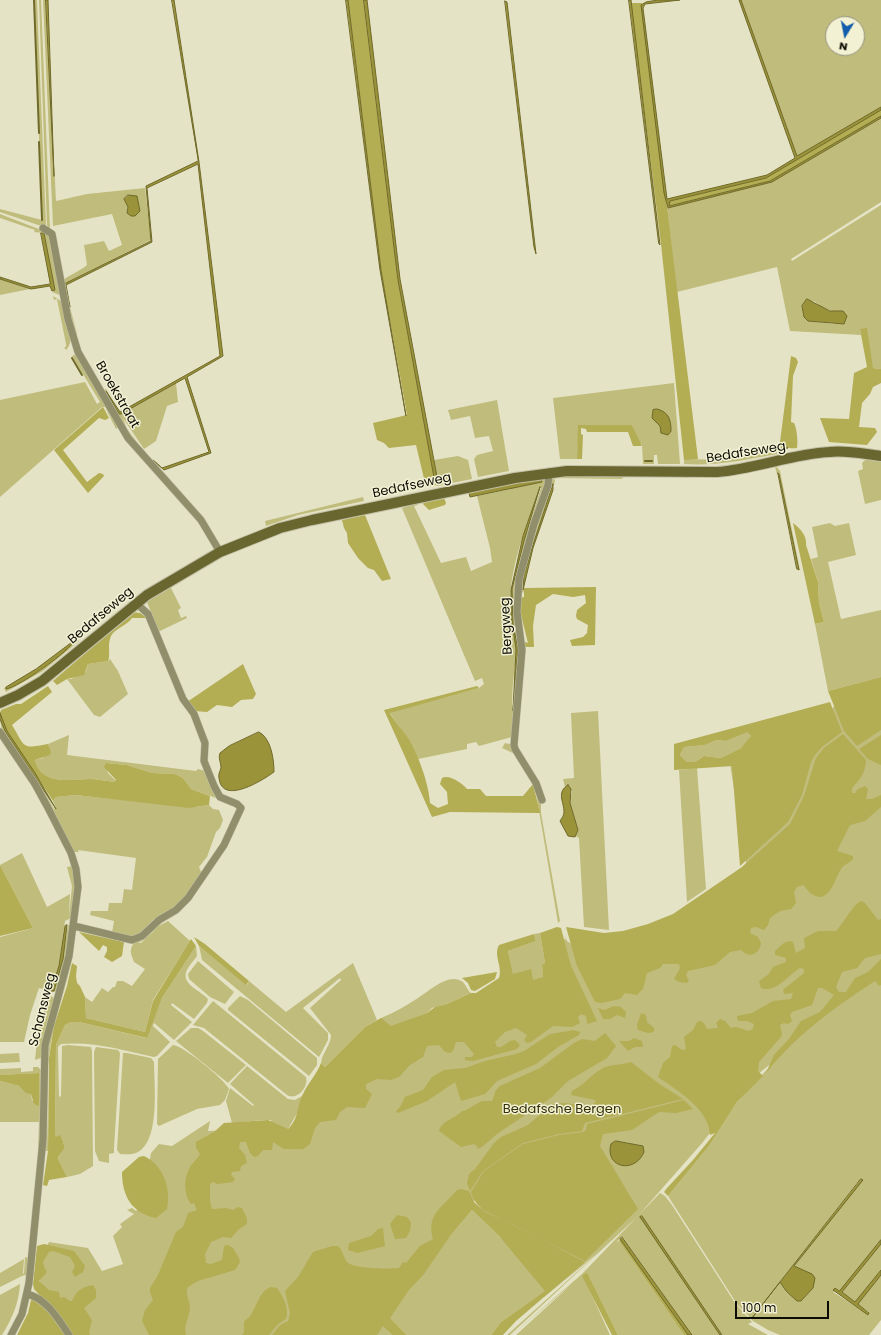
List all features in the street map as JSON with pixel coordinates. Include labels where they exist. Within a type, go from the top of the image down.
[{"type":"street","name":"Broekstraat","points":[[43,228],[52,234],[68,319],[73,339],[81,357],[128,438],[201,520],[220,552]]},
{"type":"street","name":"Bedafseweg","points":[[0,703],[42,681],[136,603],[159,586],[220,552],[274,530],[312,520],[549,472],[718,472],[737,470],[828,452],[851,452],[881,456]]},
{"type":"street","name":"Bergweg","points":[[542,800],[536,783],[514,745],[522,650],[517,599],[520,572],[534,524],[548,485],[549,472]]},
{"type":"street","points":[[74,926],[126,939],[138,939],[159,920],[182,905],[207,872],[224,845],[241,808],[237,804],[220,797],[214,786],[204,761],[205,743],[194,714],[183,699],[148,614],[136,603]]},
{"type":"street","name":"Schansweg","points":[[0,732],[35,784],[70,853],[76,869],[78,887],[74,926],[62,986],[45,1045],[43,1139],[27,1294],[22,1314],[11,1335]]},
{"type":"street","points":[[27,1294],[38,1297],[52,1312],[69,1335]]},
{"type":"green space","points":[[34,0],[37,0],[46,225],[44,227],[0,212],[0,209],[42,220]]},
{"type":"green space","points":[[39,0],[41,0],[50,230],[47,225]]},
{"type":"green space","points":[[43,0],[46,0],[56,201],[87,194],[145,188],[151,240],[64,284],[77,334],[75,336],[62,281],[87,265],[84,245],[104,241],[109,251],[122,245],[112,214],[53,226]],"holes":[[[128,195],[139,206],[140,211],[135,216],[131,216],[127,212],[128,207],[125,197]]]},
{"type":"green space","points":[[348,0],[364,0],[398,280],[435,483],[437,485],[426,487],[416,445],[389,448],[384,443],[377,440],[373,423],[407,415],[381,270]]},
{"type":"green space","points":[[741,0],[881,0],[881,107],[797,156]]},
{"type":"green space","points":[[631,3],[642,3],[698,459],[684,460],[661,244]]},
{"type":"green space","points":[[881,110],[881,116],[770,181],[668,206],[670,201],[766,178]]},
{"type":"green space","points":[[881,118],[881,202],[791,259],[792,261],[881,205],[881,369],[873,368],[860,329],[861,335],[790,331],[777,267],[677,292],[667,208],[772,182]],"holes":[[[814,301],[822,307],[835,312],[836,324],[817,322],[804,317],[802,306]]]},
{"type":"green space","points":[[0,214],[49,233],[62,296],[52,292],[55,290],[44,233],[34,232],[35,230],[0,218]]},
{"type":"green space","points":[[0,279],[30,289],[0,295]]},
{"type":"green space","points":[[53,296],[64,303],[71,334],[71,340],[66,350],[64,347],[66,347],[66,344],[57,299],[54,300]]},
{"type":"green space","points":[[867,328],[873,368],[881,369],[881,383],[873,387],[870,394],[862,403],[859,427],[875,428],[877,432],[867,445],[829,442],[820,418],[849,419],[854,373],[867,367],[860,329]]},
{"type":"green space","points":[[79,355],[119,426],[116,429],[105,407],[102,407],[0,497],[0,400],[85,382],[97,404],[100,402],[72,356]]},
{"type":"green space","points":[[791,356],[796,358],[798,362],[793,376],[791,422],[794,423],[796,428],[797,448],[781,448],[780,442]]},
{"type":"green space","points":[[176,383],[178,402],[167,406],[156,441],[144,449],[123,418],[127,429],[144,451],[137,447],[102,391],[106,389],[119,414]]},
{"type":"green space","points":[[674,383],[680,464],[658,464],[657,455],[654,455],[654,464],[643,464],[642,445],[638,440],[632,425],[579,425],[577,459],[560,459],[553,398]]},
{"type":"green space","points":[[497,400],[509,471],[478,477],[474,459],[477,455],[493,451],[489,436],[475,438],[470,416],[451,420],[448,410]]},
{"type":"green space","points":[[103,407],[109,418],[105,420],[99,418],[63,450],[87,482],[99,473],[103,474],[104,476],[88,493],[54,450]]},
{"type":"green space","points":[[578,425],[632,425],[642,446],[633,446],[628,432],[587,432],[586,429],[581,428],[581,434],[583,435],[582,459],[577,459]]},
{"type":"green space","points":[[777,448],[777,454],[731,462],[684,464],[684,460],[686,459],[725,460],[774,452]]},
{"type":"green space","points":[[458,456],[468,460],[472,479],[437,486],[434,460]]},
{"type":"green space","points":[[868,457],[881,459],[881,500],[865,504],[858,471],[863,469],[862,463]]},
{"type":"green space","points":[[776,466],[780,471],[800,570],[779,474],[777,474],[775,467],[721,476],[674,478],[675,475]]},
{"type":"green space","points":[[556,474],[624,475],[621,479],[553,478],[555,480],[554,485],[552,485],[524,576],[524,592],[521,593],[527,549],[552,477]]},
{"type":"green space","points":[[543,476],[546,481],[519,571],[520,644],[512,737],[479,746],[476,742],[467,744],[467,749],[418,759],[412,746],[390,712],[479,688],[484,684],[482,678],[475,681],[402,508],[412,505],[333,521],[332,519],[416,503],[418,505],[414,506],[441,563],[466,557],[471,571],[492,562],[477,496],[511,489],[469,492]],"holes":[[[541,488],[524,541],[512,589],[513,624],[518,649],[513,711],[512,696],[516,649],[510,607],[511,587],[520,544]]]},
{"type":"green space","points":[[363,497],[364,501],[298,515],[266,526],[265,521]]},
{"type":"green space","points":[[444,498],[446,503],[445,505],[429,510],[423,504],[424,502]]},
{"type":"green space","points":[[365,515],[391,579],[382,581],[374,570],[368,568],[358,558],[348,543],[347,533],[342,520]]},
{"type":"green space","points":[[793,523],[801,530],[806,539],[806,545],[818,582],[819,603],[824,622],[815,624]]},
{"type":"green space","points":[[830,523],[835,526],[849,523],[856,555],[828,562],[841,619],[881,610],[881,677],[828,691],[815,624],[824,622],[819,603],[818,582],[811,559],[818,557],[812,527]]},
{"type":"green space","points":[[169,584],[181,608],[178,610],[181,618],[186,616],[187,618],[158,632],[146,599]]},
{"type":"green space","points":[[596,587],[595,645],[572,646],[570,640],[583,637],[587,633],[588,625],[577,619],[576,616],[577,610],[586,603],[585,595],[573,597],[553,594],[536,605],[533,626],[534,647],[525,647],[525,642],[528,643],[521,615],[520,598],[524,597],[524,588]]},
{"type":"green space","points":[[133,612],[140,613],[147,618],[132,618],[113,633],[109,642],[108,661],[88,664],[84,675],[67,679],[57,685],[53,681]]},
{"type":"green space","points":[[77,637],[79,641],[43,671],[6,692],[4,688],[6,687],[6,689],[25,680],[41,670],[73,643]]},
{"type":"green space","points":[[110,659],[118,671],[128,694],[100,717],[94,715],[67,679],[71,679],[86,671],[88,664],[108,661]]},
{"type":"green space","points":[[243,664],[256,694],[253,699],[241,700],[232,707],[217,705],[207,712],[195,711],[187,702]]},
{"type":"green space","points":[[881,677],[881,730],[857,746],[844,731],[828,691]]},
{"type":"green space","name":"Bedafsche Bergen","points":[[881,679],[881,1240],[839,1291],[833,1292],[869,1315],[869,1312],[858,1304],[881,1275],[881,1320],[869,1335],[780,1335],[753,1321],[737,1304],[668,1196],[709,1146],[737,1102],[773,1063],[753,1080],[703,1142],[637,1217],[510,1335],[507,1335],[598,1253],[544,1297],[541,1294],[501,1322],[491,1335],[407,1335],[393,1321],[387,1330],[392,1335],[22,1335],[40,1293],[39,1261],[49,1242],[88,1248],[102,1271],[123,1264],[113,1236],[122,1227],[120,1224],[134,1214],[127,1210],[132,1208],[136,1211],[142,1205],[151,1153],[159,1144],[172,1146],[210,1121],[208,1131],[255,1129],[272,1120],[232,1123],[226,1101],[230,1088],[253,1106],[254,1105],[230,1084],[247,1066],[288,1099],[295,1100],[302,1096],[299,1110],[288,1129],[287,1134],[381,1018],[409,1004],[437,985],[449,980],[459,980],[463,982],[471,993],[447,1004],[432,1008],[427,1013],[397,1024],[532,976],[530,970],[513,975],[508,951],[536,941],[534,934],[540,933],[545,963],[542,964],[543,976],[539,986],[561,937],[566,940],[565,935],[567,941],[584,952],[652,943],[730,882],[746,863],[730,764],[823,728],[843,688]],"holes":[[[860,1179],[862,1180],[794,1266],[813,1288],[801,1301],[786,1292],[780,1282],[752,1318]],[[475,1200],[503,1239],[472,1210],[448,1238],[450,1227]]]},
{"type":"green space","points":[[48,686],[52,692],[12,725],[25,745],[33,746],[48,744],[51,752],[50,755],[35,760],[38,768],[43,774],[49,777],[65,780],[92,779],[114,782],[116,780],[104,767],[106,763],[127,765],[152,773],[175,774],[183,778],[191,789],[210,796],[209,805],[189,808],[76,795],[56,797],[53,801],[7,731],[0,713],[1,710],[16,704],[21,704]]},
{"type":"green space","points":[[477,686],[479,688],[390,713],[416,752],[425,778],[430,803],[438,808],[448,804],[447,792],[440,784],[442,778],[445,777],[455,780],[467,789],[480,789],[486,796],[523,796],[533,784],[540,813],[450,812],[432,817],[384,710]]},
{"type":"green space","points":[[830,702],[842,732],[822,747],[815,755],[811,762],[802,795],[788,822],[740,866],[732,766],[674,770],[674,744]],"holes":[[[747,732],[751,736],[741,748],[721,758],[704,756],[695,762],[687,762],[680,755],[684,747],[705,745],[717,740],[726,741]]]},
{"type":"green space","points":[[598,711],[609,930],[584,927],[579,838],[576,836],[578,830],[570,803],[572,791],[568,785],[565,787],[563,779],[574,778],[571,713]]},
{"type":"green space","points":[[0,719],[5,731],[34,774],[54,809],[56,808],[53,801],[56,797],[76,795],[179,806],[196,807],[209,805],[213,809],[219,810],[223,820],[220,828],[216,832],[207,857],[199,867],[202,874],[179,904],[153,920],[138,936],[131,938],[112,933],[114,921],[90,915],[91,911],[108,911],[109,903],[122,903],[124,889],[132,890],[136,858],[78,850],[79,852],[73,852],[2,732]]},
{"type":"green space","points":[[747,731],[751,736],[748,742],[741,748],[721,758],[704,756],[695,762],[687,762],[680,755],[684,747],[705,745],[717,740],[726,741]]},
{"type":"green space","points":[[843,734],[866,760],[864,772],[852,788],[852,793],[855,793],[858,789],[865,786],[868,789],[866,799],[872,799],[881,795],[881,807],[865,821],[850,825],[837,851],[853,856],[853,859],[842,867],[834,884],[827,894],[818,897],[811,893],[803,885],[797,887],[794,892],[796,903],[791,909],[780,911],[770,918],[768,925],[764,930],[756,927],[751,928],[750,933],[758,937],[761,943],[759,950],[754,954],[747,954],[741,950],[730,952],[715,965],[688,971],[686,975],[689,981],[687,983],[679,982],[674,979],[680,968],[679,964],[663,964],[660,968],[647,973],[643,989],[637,995],[625,993],[620,999],[602,1003],[595,1002],[577,966],[566,927],[604,933],[623,931],[648,924],[673,914],[742,867],[790,824],[804,796],[816,758],[824,748]]},
{"type":"green space","points":[[69,735],[67,755],[205,771],[219,799],[191,789],[183,778],[175,774],[152,773],[127,765],[106,763],[108,773],[116,781],[114,782],[92,779],[65,780],[49,777],[43,774],[38,768],[35,760],[43,758],[49,747],[48,744]]},
{"type":"green space","points":[[881,735],[881,765],[868,759],[859,749]]},
{"type":"green space","points":[[505,743],[510,744],[529,773],[535,787],[515,754],[502,748]]},
{"type":"green space","points":[[697,768],[706,889],[687,902],[679,770]]},
{"type":"green space","points":[[535,787],[541,801],[541,813],[560,921],[558,923]]},
{"type":"green space","points":[[22,853],[47,907],[70,894],[69,917],[72,886],[67,867],[72,866],[76,886],[73,917],[65,921],[59,966],[52,991],[54,991],[61,967],[68,925],[71,926],[67,955],[58,991],[53,992],[39,988],[30,1015],[24,1042],[0,1042],[0,937],[33,928],[0,865]]},
{"type":"green space","points":[[0,865],[33,928],[0,936]]},
{"type":"green space","points":[[861,901],[865,903],[878,920],[881,919],[881,954],[865,958],[857,968],[842,972],[836,987],[839,992],[846,992],[855,978],[868,972],[881,959],[881,985],[879,986],[875,981],[817,1022],[790,1046],[766,1073],[774,1055],[789,1039],[801,1021],[820,1012],[834,995],[822,988],[818,988],[812,1005],[792,1012],[790,1015],[792,1021],[788,1024],[784,1023],[780,1025],[782,1034],[781,1037],[759,1062],[758,1071],[763,1076],[737,1102],[709,1146],[668,1196],[664,1192],[715,1133],[710,1135],[704,1116],[698,1108],[682,1094],[658,1077],[663,1063],[670,1057],[672,1046],[675,1045],[682,1050],[686,1049],[684,1037],[693,1030],[697,1022],[700,1021],[704,1023],[707,1029],[718,1028],[716,1023],[720,1019],[725,1021],[731,1028],[736,1027],[749,1031],[753,1029],[754,1024],[747,1021],[738,1021],[737,1016],[752,1013],[773,1001],[791,999],[793,993],[784,994],[783,990],[804,973],[804,969],[800,968],[777,986],[767,989],[761,988],[759,981],[769,974],[773,967],[786,962],[786,958],[775,955],[775,951],[783,944],[790,941],[793,942],[796,953],[805,948],[804,938],[818,931],[836,931],[854,906]]},
{"type":"green space","points":[[167,919],[159,926],[168,921],[190,941],[153,1000],[145,1032],[86,1018],[85,997],[92,1002],[102,988],[108,992],[115,987],[117,981],[123,981],[132,986],[145,969],[134,962],[131,953],[132,945],[140,936]]},
{"type":"green space","points":[[557,927],[561,928],[571,966],[597,1021],[588,1024],[586,1016],[581,1014],[578,1017],[580,1023],[572,1027],[553,1026],[531,1042],[527,1043],[524,1040],[527,1035],[516,1028],[505,1032],[495,1042],[497,1047],[501,1047],[510,1041],[515,1040],[520,1045],[517,1049],[473,1061],[465,1060],[465,1057],[472,1057],[474,1054],[464,1042],[456,1042],[453,1051],[450,1053],[445,1052],[439,1045],[427,1046],[423,1057],[410,1065],[399,1077],[391,1080],[377,1079],[366,1084],[366,1089],[372,1094],[365,1108],[347,1107],[340,1112],[336,1120],[320,1122],[315,1128],[310,1144],[303,1149],[284,1149],[273,1142],[272,1150],[263,1150],[258,1156],[254,1157],[250,1153],[246,1142],[240,1142],[239,1148],[245,1155],[247,1163],[241,1166],[240,1171],[232,1172],[231,1175],[235,1179],[233,1182],[217,1184],[213,1182],[210,1184],[210,1201],[212,1209],[226,1208],[233,1210],[238,1207],[242,1208],[247,1218],[247,1224],[239,1229],[231,1238],[223,1237],[211,1242],[205,1254],[206,1263],[211,1264],[222,1260],[224,1246],[228,1245],[233,1248],[240,1262],[235,1270],[198,1281],[188,1287],[187,1295],[190,1306],[185,1328],[186,1335],[149,1335],[142,1321],[145,1310],[153,1300],[150,1288],[158,1275],[176,1232],[183,1227],[188,1213],[197,1210],[194,1203],[191,1204],[188,1200],[185,1186],[188,1171],[200,1154],[196,1148],[196,1142],[214,1132],[224,1123],[268,1120],[288,1129],[294,1121],[301,1098],[307,1086],[321,1063],[325,1067],[365,1027],[381,1018],[391,1026],[427,1013],[435,1007],[447,1004],[471,993],[476,993],[499,978],[500,970],[497,949],[499,945],[534,934],[536,941],[508,951],[513,974],[531,969],[533,980],[543,977],[542,964],[545,963],[540,933]]},
{"type":"green space","points":[[79,932],[124,942],[122,956],[112,962],[104,957],[107,947],[103,945],[99,951]]},
{"type":"green space","points":[[194,937],[205,944],[249,981],[246,985],[199,946]]},
{"type":"green space","points":[[191,939],[196,946],[162,998],[147,1038],[79,1022],[71,1022],[65,1025],[56,1045],[55,1133],[56,1137],[60,1135],[63,1140],[64,1149],[58,1159],[67,1177],[49,1180],[47,1186],[43,1185],[48,1151],[49,1058],[54,1026],[67,986],[72,963],[77,966],[77,983],[85,997],[86,1018],[145,1032],[153,1001]]},
{"type":"green space","points":[[196,946],[197,956],[187,970],[186,979],[188,983],[208,999],[207,1003],[194,1019],[172,1003],[171,1005],[192,1022],[174,1040],[154,1023],[153,1026],[170,1042],[157,1056],[154,1057],[108,1047],[85,1044],[61,1044],[58,1047],[59,1097],[61,1096],[62,1046],[68,1045],[91,1047],[92,1051],[93,1166],[80,1174],[67,1177],[58,1159],[64,1144],[62,1139],[56,1137],[55,1133],[56,1045],[65,1025],[71,1022],[79,1022],[146,1038],[162,998]]},
{"type":"green space","points":[[199,946],[247,985],[249,981],[286,1012],[353,963],[377,1020],[365,1027],[325,1067],[321,1063],[330,1042],[331,1035],[310,1008],[341,980],[340,978],[303,1008],[328,1033],[328,1040],[319,1057],[202,960]]},
{"type":"green space","points":[[73,955],[53,1031],[49,1056],[47,1092],[48,1151],[44,1151],[49,1037],[71,956]]},
{"type":"green space","points":[[198,961],[234,992],[225,1004],[210,997],[189,979],[188,974]]},
{"type":"green space","points":[[497,972],[495,979],[475,991],[471,990],[468,983],[462,978]]},
{"type":"green space","points":[[51,996],[55,999],[46,1026],[41,1058],[35,1060],[38,1032],[48,997]]},
{"type":"green space","points":[[240,996],[248,1000],[317,1058],[317,1065],[309,1076],[228,1010],[228,1008]]},
{"type":"green space","points":[[213,1001],[306,1077],[306,1085],[298,1095],[287,1095],[204,1028],[193,1025]]},
{"type":"green space","points":[[614,1006],[621,1007],[626,1012],[625,1018],[617,1015],[610,1019],[603,1019],[598,1008],[604,1010]]},
{"type":"green space","points":[[641,1013],[646,1015],[647,1022],[654,1028],[654,1032],[648,1033],[638,1030],[637,1025]]},
{"type":"green space","points":[[191,1028],[198,1028],[203,1031],[246,1065],[228,1083],[176,1041]]},
{"type":"green space","points":[[574,1030],[580,1032],[579,1035],[558,1047],[536,1064],[497,1081],[485,1094],[461,1101],[455,1082],[427,1101],[398,1113],[396,1111],[400,1107],[405,1097],[423,1090],[432,1077],[444,1070],[465,1068],[485,1061],[516,1054],[524,1051],[550,1034]]},
{"type":"green space","points":[[605,1033],[616,1046],[607,1058],[568,1081],[552,1097],[497,1134],[482,1147],[476,1149],[478,1147],[474,1144],[461,1147],[439,1131],[443,1124],[462,1111],[482,1101],[492,1101],[496,1090],[500,1086],[540,1068],[574,1043],[582,1039],[595,1041]]},
{"type":"green space","points":[[634,1038],[642,1041],[643,1047],[635,1047],[628,1051],[619,1041],[629,1041]]},
{"type":"green space","points":[[173,1045],[186,1051],[203,1064],[220,1078],[229,1089],[225,1100],[220,1105],[197,1109],[159,1126],[157,1124],[158,1059]]},
{"type":"green space","points":[[96,1047],[118,1050],[120,1053],[114,1153],[109,1154],[109,1163],[99,1161],[95,1151],[94,1052]]},
{"type":"green space","points":[[19,1053],[20,1062],[0,1063],[0,1054]]},
{"type":"green space","points":[[123,1053],[151,1058],[154,1062],[155,1098],[153,1126],[144,1147],[136,1153],[130,1154],[120,1154],[117,1150]]},
{"type":"green space","points":[[631,1062],[658,1083],[683,1099],[585,1123],[582,1131],[559,1134],[523,1143],[483,1171],[470,1191],[467,1183],[469,1174],[475,1169],[494,1143],[501,1137],[528,1125],[552,1104],[566,1103],[588,1107],[596,1102],[595,1100],[571,1095],[572,1091],[603,1068]]},
{"type":"green space","points":[[33,1067],[38,1067],[41,1070],[40,1151],[38,1151],[39,1122],[0,1122],[0,1081],[19,1086],[31,1094],[32,1100],[39,1106],[39,1073],[0,1075],[0,1069],[21,1068],[21,1072],[33,1071]]},
{"type":"green space","points":[[39,1073],[39,1106],[34,1104],[31,1094],[26,1093],[19,1086],[0,1081],[0,1075]]},
{"type":"green space","points":[[684,1100],[693,1109],[676,1113],[659,1112],[632,1130],[603,1134],[600,1146],[638,1209],[585,1261],[485,1211],[473,1198],[471,1192],[484,1171],[523,1144],[559,1135],[583,1132],[586,1130],[587,1124]]},
{"type":"green space","points":[[144,1156],[157,1166],[167,1186],[167,1209],[156,1218],[147,1216],[134,1207],[126,1195],[122,1180],[122,1172],[139,1157]]},
{"type":"green space","points":[[461,1189],[469,1191],[474,1202],[485,1212],[514,1225],[585,1262],[516,1321],[503,1335],[491,1335],[501,1322],[545,1291],[500,1237],[472,1210],[450,1236],[424,1274],[409,1290],[390,1318],[407,1335],[392,1335],[383,1326],[377,1335],[272,1335],[280,1325],[288,1321],[290,1313],[285,1291],[298,1277],[313,1252],[332,1246],[338,1246],[347,1262],[351,1264],[372,1268],[399,1268],[403,1262],[406,1263],[420,1246],[433,1239],[431,1230],[434,1217],[457,1190]]},
{"type":"green space","points":[[660,1193],[665,1196],[672,1205],[735,1303],[752,1322],[748,1324],[768,1335],[722,1335],[642,1216],[641,1217],[720,1335],[692,1335],[622,1236],[616,1243],[619,1241],[684,1335],[618,1335],[587,1272],[583,1276],[610,1335],[516,1335],[573,1283],[512,1335],[582,1274]]},
{"type":"green space","points":[[397,1215],[407,1217],[411,1222],[410,1231],[406,1238],[395,1239],[390,1224]]},
{"type":"green space","points":[[383,1228],[385,1246],[357,1253],[348,1250],[349,1243],[371,1236],[378,1229]]},
{"type":"green space","points":[[620,1239],[688,1335],[684,1335],[619,1241]]},
{"type":"green space","points":[[44,1244],[74,1251],[85,1266],[83,1272],[75,1277],[72,1272],[75,1266],[70,1257],[53,1251],[49,1252],[43,1262],[47,1273],[39,1281],[49,1290],[59,1292],[60,1298],[64,1297],[70,1301],[72,1301],[80,1290],[93,1285],[96,1290],[96,1298],[84,1308],[92,1320],[89,1332],[90,1335],[71,1335],[53,1310],[34,1289],[33,1284],[37,1246]]},
{"type":"green space","points":[[881,1244],[881,1270],[855,1302],[842,1292]]},
{"type":"green space","points":[[25,1257],[29,1258],[26,1275],[0,1287],[0,1273],[24,1259],[24,1274]]},
{"type":"green space","points":[[587,1272],[618,1335],[612,1335],[582,1276]]},
{"type":"green space","points":[[20,1284],[18,1298],[12,1317],[2,1335],[0,1335],[0,1295]]},
{"type":"green space","points":[[271,1287],[277,1288],[283,1298],[287,1310],[286,1319],[278,1324],[269,1335],[242,1335],[244,1332],[244,1322],[251,1315],[261,1295]]},
{"type":"green space","points":[[33,1299],[40,1302],[67,1335],[17,1335],[28,1313],[31,1300]]},
{"type":"shaded area","points":[[46,0],[48,0],[54,176]]},
{"type":"shaded area","points":[[172,0],[174,0],[199,162],[223,356],[187,377],[211,453],[164,470],[153,460],[162,468],[209,452],[185,378],[121,414],[119,414],[106,391],[120,412],[220,356],[198,164],[147,188],[152,242],[66,285],[70,307],[64,284],[151,241],[146,186],[198,161]]},
{"type":"shaded area","points":[[346,0],[348,0],[381,270],[406,416],[380,270]]},
{"type":"shaded area","points":[[364,0],[367,0],[400,279],[438,482],[437,484],[435,483],[398,280]]},
{"type":"shaded area","points":[[629,0],[631,0],[660,245],[659,244]]},
{"type":"shaded area","points":[[659,0],[680,0],[645,4],[643,8],[667,199],[767,175],[795,158],[739,0],[741,0],[797,156],[881,107],[881,110],[766,178],[670,201],[669,206],[770,181],[881,116],[881,118],[772,182],[668,208],[664,193],[641,5],[646,2]]},
{"type":"shaded area","points":[[505,1],[507,2],[536,254],[534,247]]},
{"type":"shaded area","points":[[128,195],[137,196],[140,211],[135,216],[131,216],[127,213],[128,207],[124,199]]},
{"type":"shaded area","points":[[41,233],[44,233],[55,290],[52,291],[50,286],[31,289],[0,279],[0,277],[31,287],[50,284]]},
{"type":"shaded area","points":[[807,299],[830,311],[843,311],[847,316],[844,324],[808,321],[804,317],[802,306]]},
{"type":"shaded area","points":[[657,409],[667,414],[671,431],[668,435],[661,433],[660,426],[652,418],[653,410]]},
{"type":"shaded area","points":[[778,473],[779,474],[799,570],[797,569]]},
{"type":"shaded area","points":[[541,479],[542,482],[470,497],[469,493]]},
{"type":"shaded area","points":[[553,484],[553,490],[533,548],[523,590],[524,576]]},
{"type":"shaded area","points":[[540,487],[512,589],[513,624],[518,649],[513,711],[516,649],[511,616],[511,590],[523,536]]},
{"type":"shaded area","points":[[75,640],[64,652],[44,668],[22,682],[6,689],[6,687],[36,669]]},
{"type":"shaded area","points":[[0,713],[7,731],[35,773],[56,809],[5,731],[0,719]]},
{"type":"shaded area","points":[[259,732],[266,739],[271,749],[274,772],[253,785],[235,791],[227,790],[222,786],[219,777],[221,768],[219,757],[220,753],[229,746]]},
{"type":"shaded area","points":[[568,785],[571,789],[570,803],[578,830],[575,837],[568,836],[560,821],[564,812],[561,794],[564,788]]},
{"type":"shaded area","points":[[67,925],[63,959],[54,991],[51,991],[59,966],[65,926]]},
{"type":"shaded area","points":[[616,1141],[643,1146],[644,1152],[634,1164],[627,1166],[621,1165],[616,1163],[610,1152],[611,1144]]},
{"type":"shaded area","points":[[861,1179],[863,1180],[794,1266],[812,1274],[815,1278],[813,1288],[801,1301],[797,1301],[786,1291],[780,1282]]},
{"type":"shaded area","points":[[642,1216],[722,1335],[720,1335],[640,1217]]},
{"type":"shaded area","points":[[622,1237],[692,1335],[688,1335],[620,1239]]},
{"type":"shaded area","points":[[881,1240],[881,1244],[842,1292],[855,1302],[881,1270],[881,1275],[858,1304],[869,1313],[868,1315],[833,1290],[835,1288],[839,1291]]},
{"type":"waterway","points":[[34,0],[39,133]]},
{"type":"waterway","points":[[39,142],[42,220]]},
{"type":"waterway","points":[[72,358],[82,375]]},
{"type":"waterway","points":[[782,449],[787,448]]},
{"type":"waterway","points":[[645,461],[652,461]]}]
